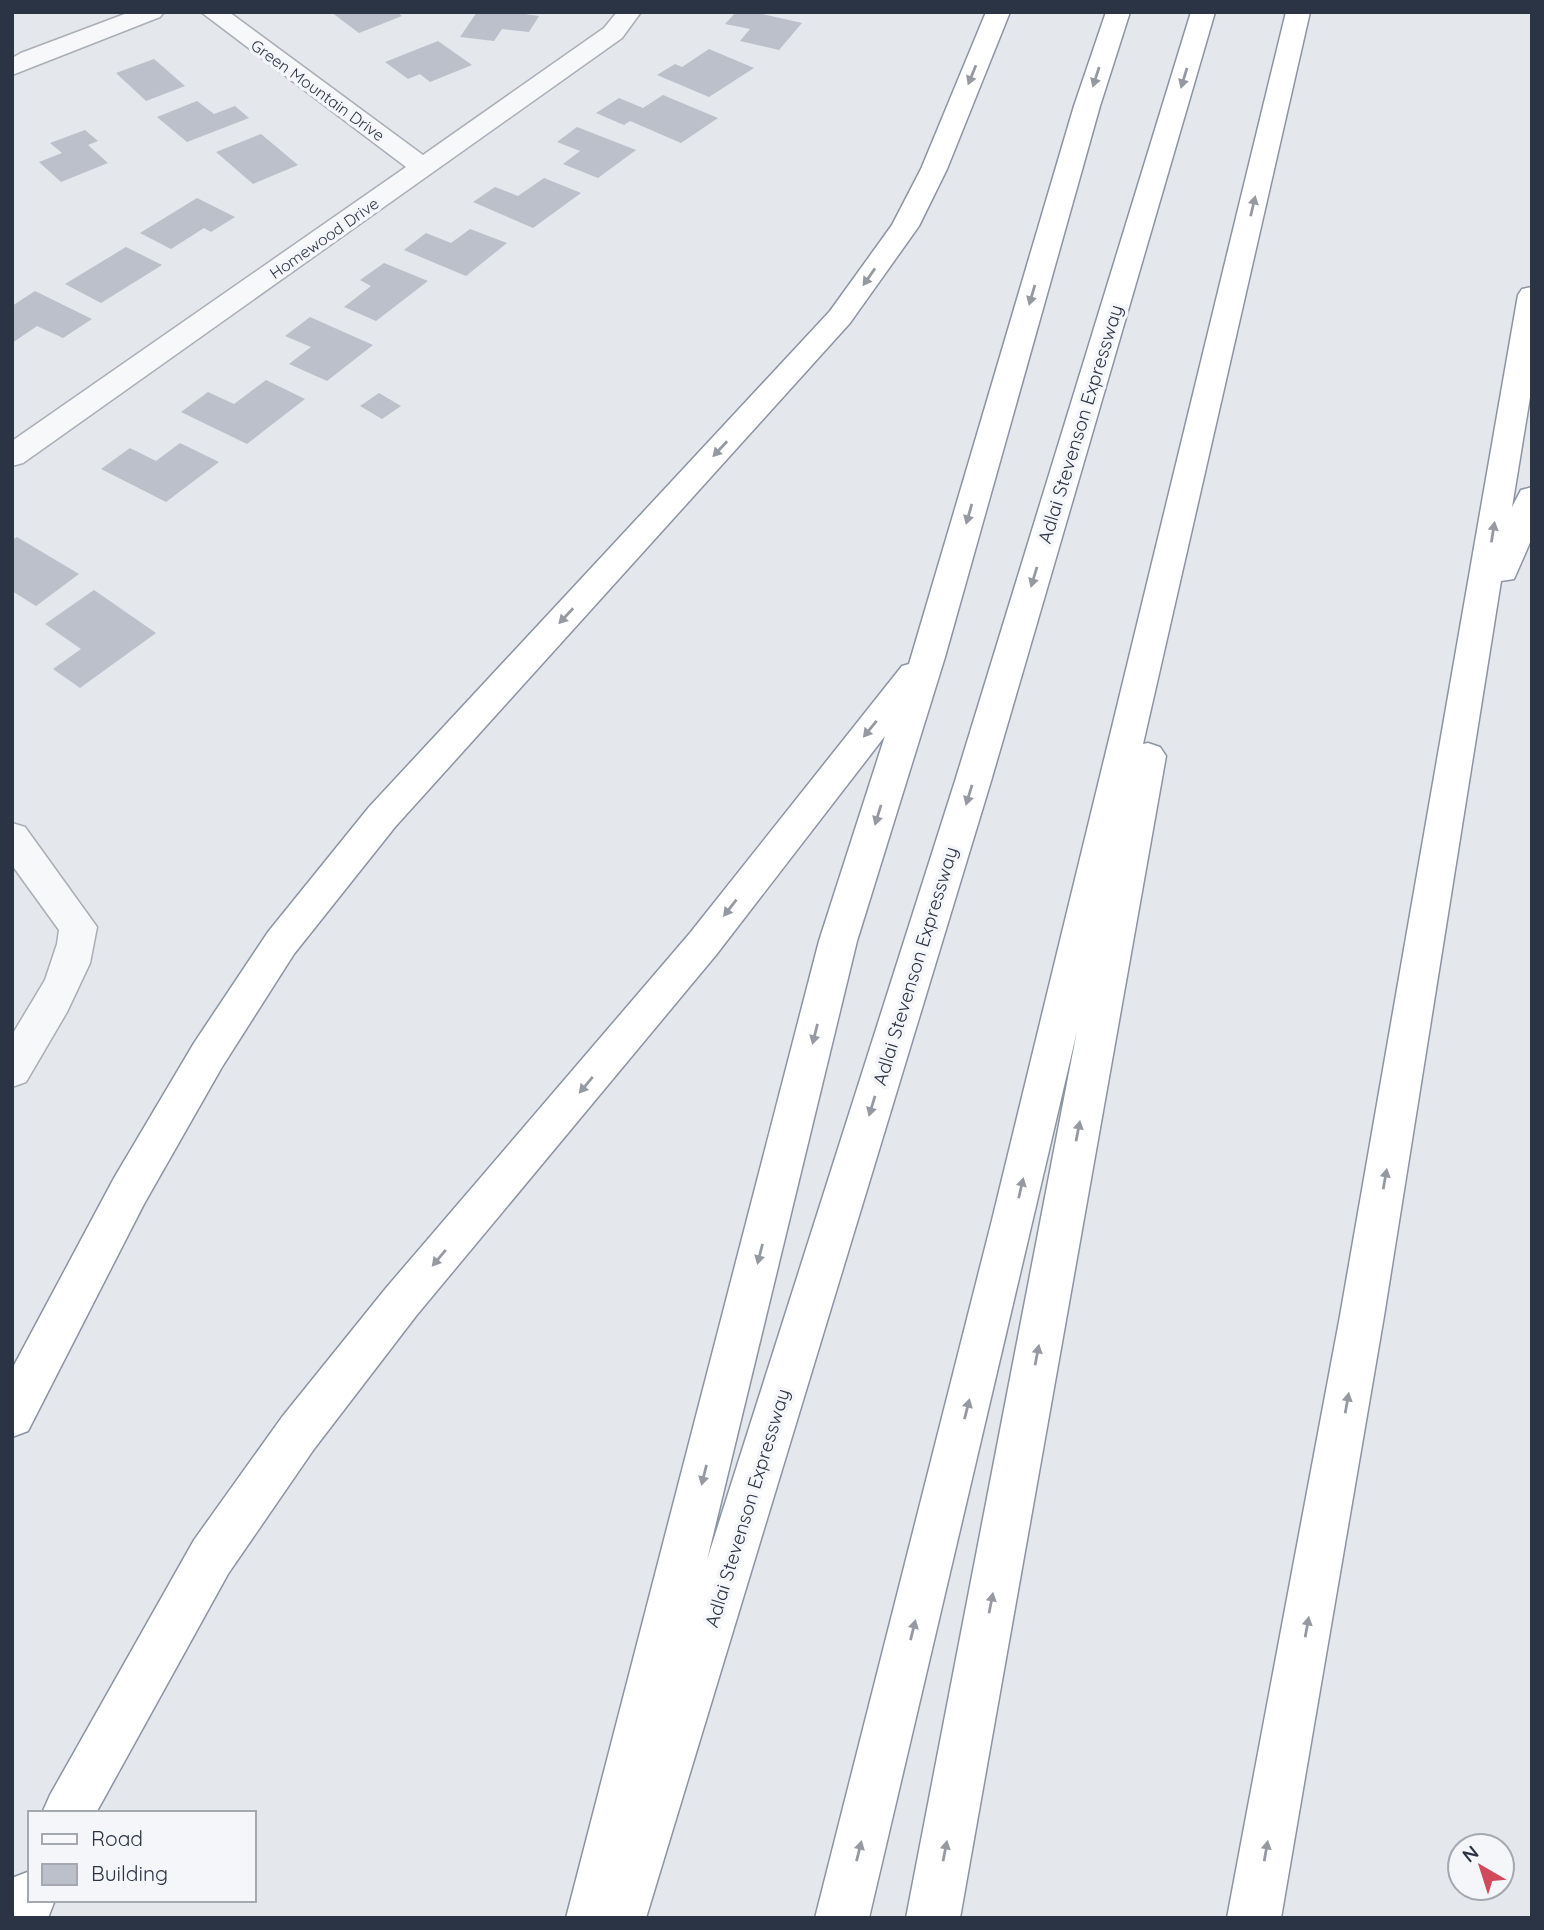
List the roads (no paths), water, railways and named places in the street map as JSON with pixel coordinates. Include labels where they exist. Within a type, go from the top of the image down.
[{"type":"highway","points":[[12,1415],[136,1180],[208,1055],[281,943],[382,817],[840,317],[905,226],[934,169],[998,12]]},
{"type":"highway","points":[[593,1918],[838,941],[928,657],[1087,106],[1118,12]]},
{"type":"highway","name":"Adlai Stevenson Expressway","points":[[619,1918],[973,781],[1203,12]]},
{"type":"highway","points":[[842,1918],[1020,1193],[1298,12]]},
{"type":"highway","points":[[933,1918],[1238,272]]},
{"type":"highway","points":[[1254,1918],[1362,1316],[1532,295]]},
{"type":"highway","points":[[1474,648],[1532,497]]},
{"type":"highway","points":[[69,1811],[211,1558],[298,1433],[401,1302],[703,944],[928,657]]},
{"type":"highway","points":[[20,1918],[28,1901]]},
{"type":"street","points":[[12,68],[30,58],[152,12]]},
{"type":"street","name":"Green Mountain Drive","points":[[213,12],[424,168]]},
{"type":"street","name":"Homewood Drive","points":[[12,456],[613,33],[629,12]]},
{"type":"street","points":[[12,837],[78,927],[78,943],[72,964],[12,1070]]}]
